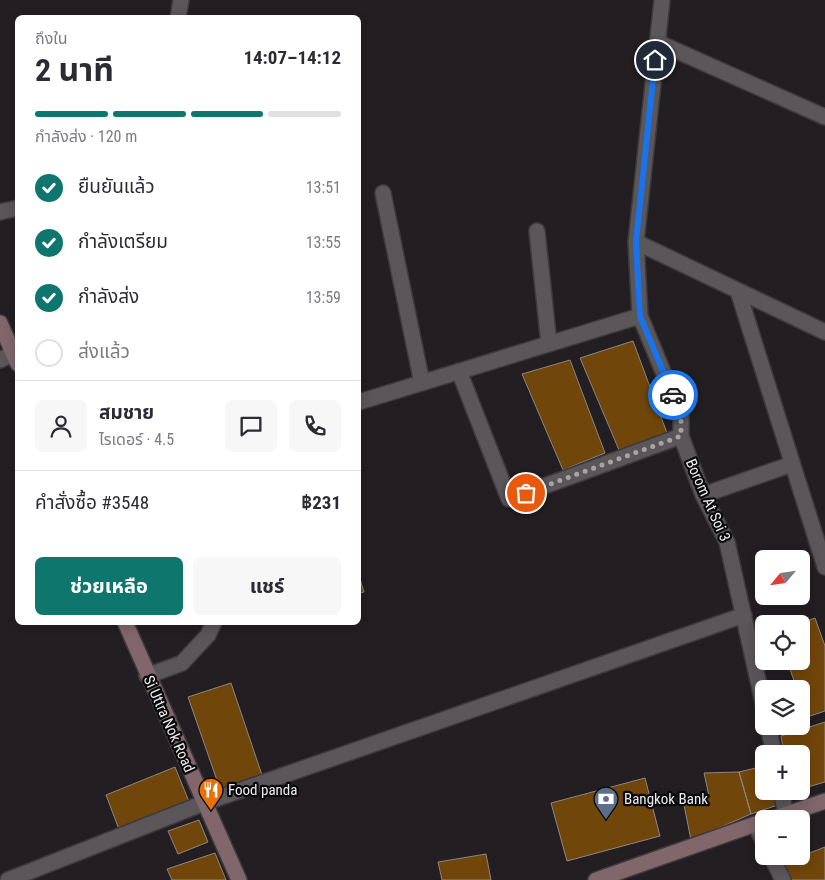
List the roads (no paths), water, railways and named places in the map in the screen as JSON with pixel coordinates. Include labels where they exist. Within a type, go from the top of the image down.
[{"type":"street","points":[[178,15],[181,0]]},
{"type":"street","name":"Borom At Soi 3","points":[[662,0],[636,242],[640,316],[681,414],[681,436],[702,495],[727,542],[758,680]]},
{"type":"street","points":[[657,42],[825,117]]},
{"type":"street","points":[[382,193],[422,383]]},
{"type":"street","points":[[0,212],[15,209]]},
{"type":"street","points":[[537,231],[549,344]]},
{"type":"street","points":[[636,242],[825,332]]},
{"type":"street","points":[[738,291],[792,464],[821,541],[825,567]]},
{"type":"street","points":[[361,401],[640,316]]},
{"type":"street","points":[[0,323],[12,357]]},
{"type":"street","points":[[459,372],[509,499],[681,436]]},
{"type":"street","points":[[702,495],[792,464]]},
{"type":"street","points":[[8,880],[204,803],[744,615]]},
{"type":"street","name":"Si Uttra Nok Road","points":[[126,625],[147,676],[239,880]]},
{"type":"street","points":[[147,676],[182,663],[208,635],[213,625]]},
{"type":"street","points":[[797,810],[825,801]]},
{"type":"street","points":[[596,880],[755,824]]},
{"type":"street","points":[[775,865],[782,880]]},
{"type":"place","name":"Food panda","points":[[211,811]]},
{"type":"place","name":"Bangkok Bank","points":[[606,820]]}]
